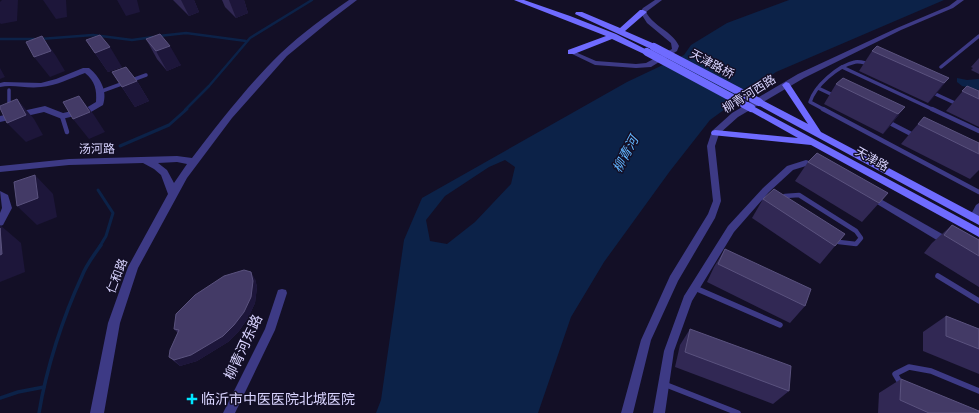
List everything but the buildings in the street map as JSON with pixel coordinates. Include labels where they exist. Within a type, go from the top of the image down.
[{"type":"main road","points":[[518,0],[562,14],[613,36],[650,49]]},
{"type":"main road","points":[[538,0],[596,20],[621,31],[650,49]]},
{"type":"main road","points":[[621,31],[643,12]]},
{"type":"main road","points":[[571,52],[613,36]]},
{"type":"main road","name":"天津路桥","points":[[650,49],[755,105]]},
{"type":"main road","points":[[786,85],[816,138]]},
{"type":"main road","name":"天津路","points":[[755,105],[816,138],[979,232]]},
{"type":"main road","points":[[715,133],[816,138]]},
{"type":"main road","name":"天津路","points":[[816,138],[976,219]]},
{"type":"street","name":"仁和路","points":[[104,413],[120,322],[138,267],[204,142],[225,115],[281,53],[326,16],[350,0]]},
{"type":"street","name":"仁和路","points":[[97,413],[114,323],[132,267],[183,176],[229,116],[284,54],[329,17],[354,0]]},
{"type":"street","points":[[571,52],[594,63],[636,66],[648,65],[675,50],[676,46],[673,41],[651,26],[645,19],[643,12],[645,8],[659,0]]},
{"type":"street","name":"柳青河西路","points":[[715,133],[735,115],[800,76],[899,29],[951,7],[961,0]]},
{"type":"street","points":[[0,85],[5,83],[21,86],[42,85],[86,70],[94,75],[102,91],[100,103],[88,110],[62,116],[45,109],[0,119]]},
{"type":"street","points":[[627,413],[646,340],[674,279],[712,215],[717,201],[711,146],[715,133]]},
{"type":"street","name":"汤河路","points":[[0,169],[69,162],[177,159],[194,162]]},
{"type":"street","points":[[142,160],[156,165],[168,176],[173,193]]},
{"type":"street","points":[[659,413],[669,351],[688,298],[731,229],[760,197],[790,168],[806,163],[830,173]]},
{"type":"street","points":[[864,192],[959,248]]},
{"type":"street","points":[[0,194],[5,198],[7,208],[0,222]]},
{"type":"street","points":[[976,219],[979,207]]},
{"type":"street","name":"柳青河东路","points":[[229,413],[270,330],[282,293]]},
{"type":"lane","points":[[940,67],[979,36]]},
{"type":"lane","points":[[873,66],[856,61],[836,69],[813,93],[810,102],[979,192]]},
{"type":"lane","points":[[842,66],[979,131]]},
{"type":"lane","points":[[102,91],[146,75]]},
{"type":"lane","points":[[818,88],[839,98]]},
{"type":"lane","points":[[9,90],[10,111],[12,117]]},
{"type":"lane","points":[[930,92],[965,108]]},
{"type":"lane","points":[[62,116],[67,132]]},
{"type":"lane","points":[[881,119],[923,140]]},
{"type":"lane","points":[[760,197],[778,205],[839,242],[856,244],[861,238],[856,231],[799,195],[785,196],[778,205]]},
{"type":"lane","points":[[938,276],[979,301]]},
{"type":"lane","points":[[695,288],[780,326]]},
{"type":"lane","points":[[906,392],[895,374],[909,367],[931,371],[979,391]]},
{"type":"lane","points":[[664,384],[738,413]]},
{"type":"water","name":"柳青河","points":[[789,0],[944,0],[776,72],[710,120],[670,171],[604,262],[571,317],[538,413],[376,413],[381,400],[404,240],[422,198],[627,82],[684,55],[691,45],[727,23]],"holes":[[[505,160],[515,167],[511,184],[475,222],[447,244],[430,241],[426,220],[445,196],[489,167]]]},
{"type":"water","points":[[957,78],[967,80],[979,79],[979,90],[962,86],[957,82]]},
{"type":"waterway","points":[[185,110],[209,86],[250,38],[312,0]]},
{"type":"waterway","points":[[159,36],[186,33],[246,41]]},
{"type":"waterway","points":[[40,39],[93,35],[132,40],[153,37]]},
{"type":"waterway","points":[[0,39],[34,39]]},
{"type":"waterway","points":[[120,146],[169,125],[187,109]]},
{"type":"waterway","points":[[98,190],[113,213],[106,236],[100,246]]},
{"type":"waterway","points":[[39,413],[46,379],[56,343],[68,309],[90,260],[101,245]]},
{"type":"waterway","points":[[0,398],[18,392],[44,387]]},
{"type":"place","name":"临沂市中医医院北城医院","points":[[192,399]]}]
